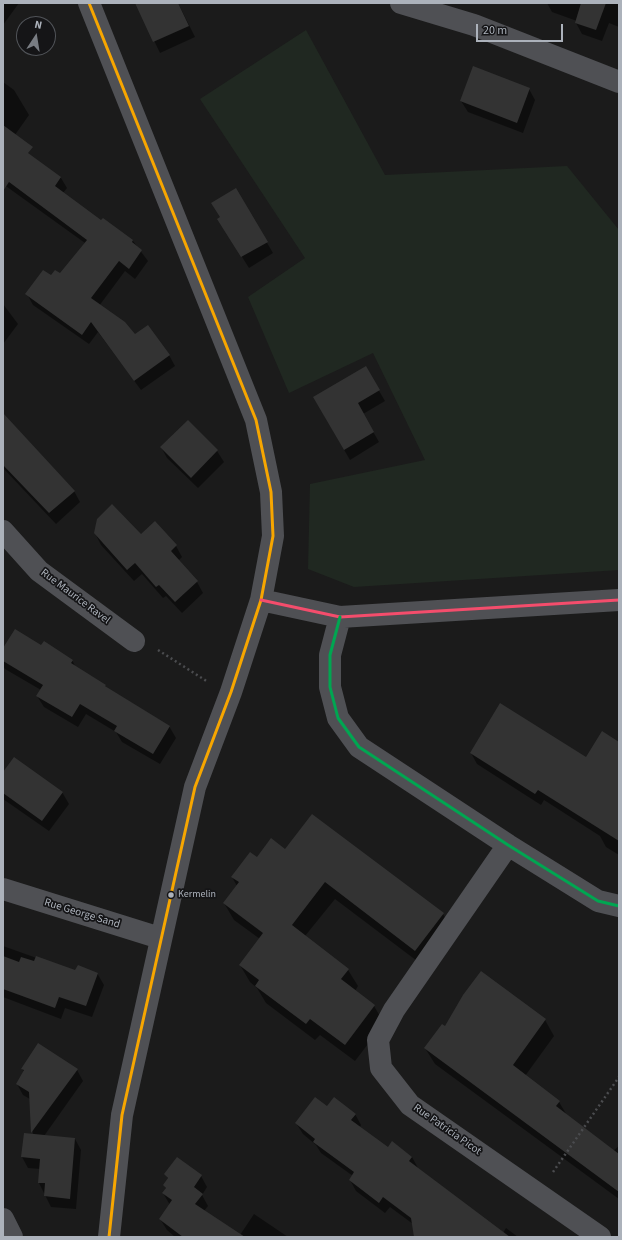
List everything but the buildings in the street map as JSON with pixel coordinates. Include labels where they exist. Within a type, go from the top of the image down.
[{"type":"street","points":[[89,3],[256,420],[271,492],[273,536],[261,600],[231,692],[195,787],[160,938],[122,1115],[109,1237]]},
{"type":"street","points":[[401,3],[474,25],[619,82]]},
{"type":"street","name":"Rue Maurice Ravel","points":[[3,531],[39,571],[134,641]]},
{"type":"street","points":[[261,600],[340,616],[619,600]]},
{"type":"street","points":[[340,616],[330,655],[330,687],[338,718],[358,747],[508,845],[598,901],[619,906]]},
{"type":"street","name":"Rue Patricia Picot","points":[[508,845],[394,1010],[378,1040],[381,1068],[410,1105],[600,1237]]},
{"type":"street","name":"Rue George Sand","points":[[3,889],[160,938]]},
{"type":"street","points":[[3,1219],[12,1237]]},
{"type":"path","points":[[134,641],[147,643],[206,681],[231,692]]},
{"type":"path","points":[[538,1194],[619,1077]]},
{"type":"shaded area","points":[[306,30],[385,175],[567,166],[619,230],[619,570],[354,587],[308,569],[310,484],[425,460],[373,353],[289,393],[248,297],[305,258],[200,99]]},
{"type":"transit line","points":[[89,3],[256,420],[271,492],[273,536],[261,600],[231,692],[195,787],[122,1115],[109,1237]]},
{"type":"transit line","points":[[261,600],[340,617],[619,600]]},
{"type":"transit line","points":[[340,617],[330,655],[330,687],[338,718],[359,747],[508,845],[598,901],[619,906]]},
{"type":"place","name":"Kermelin","points":[[171,895]]}]
